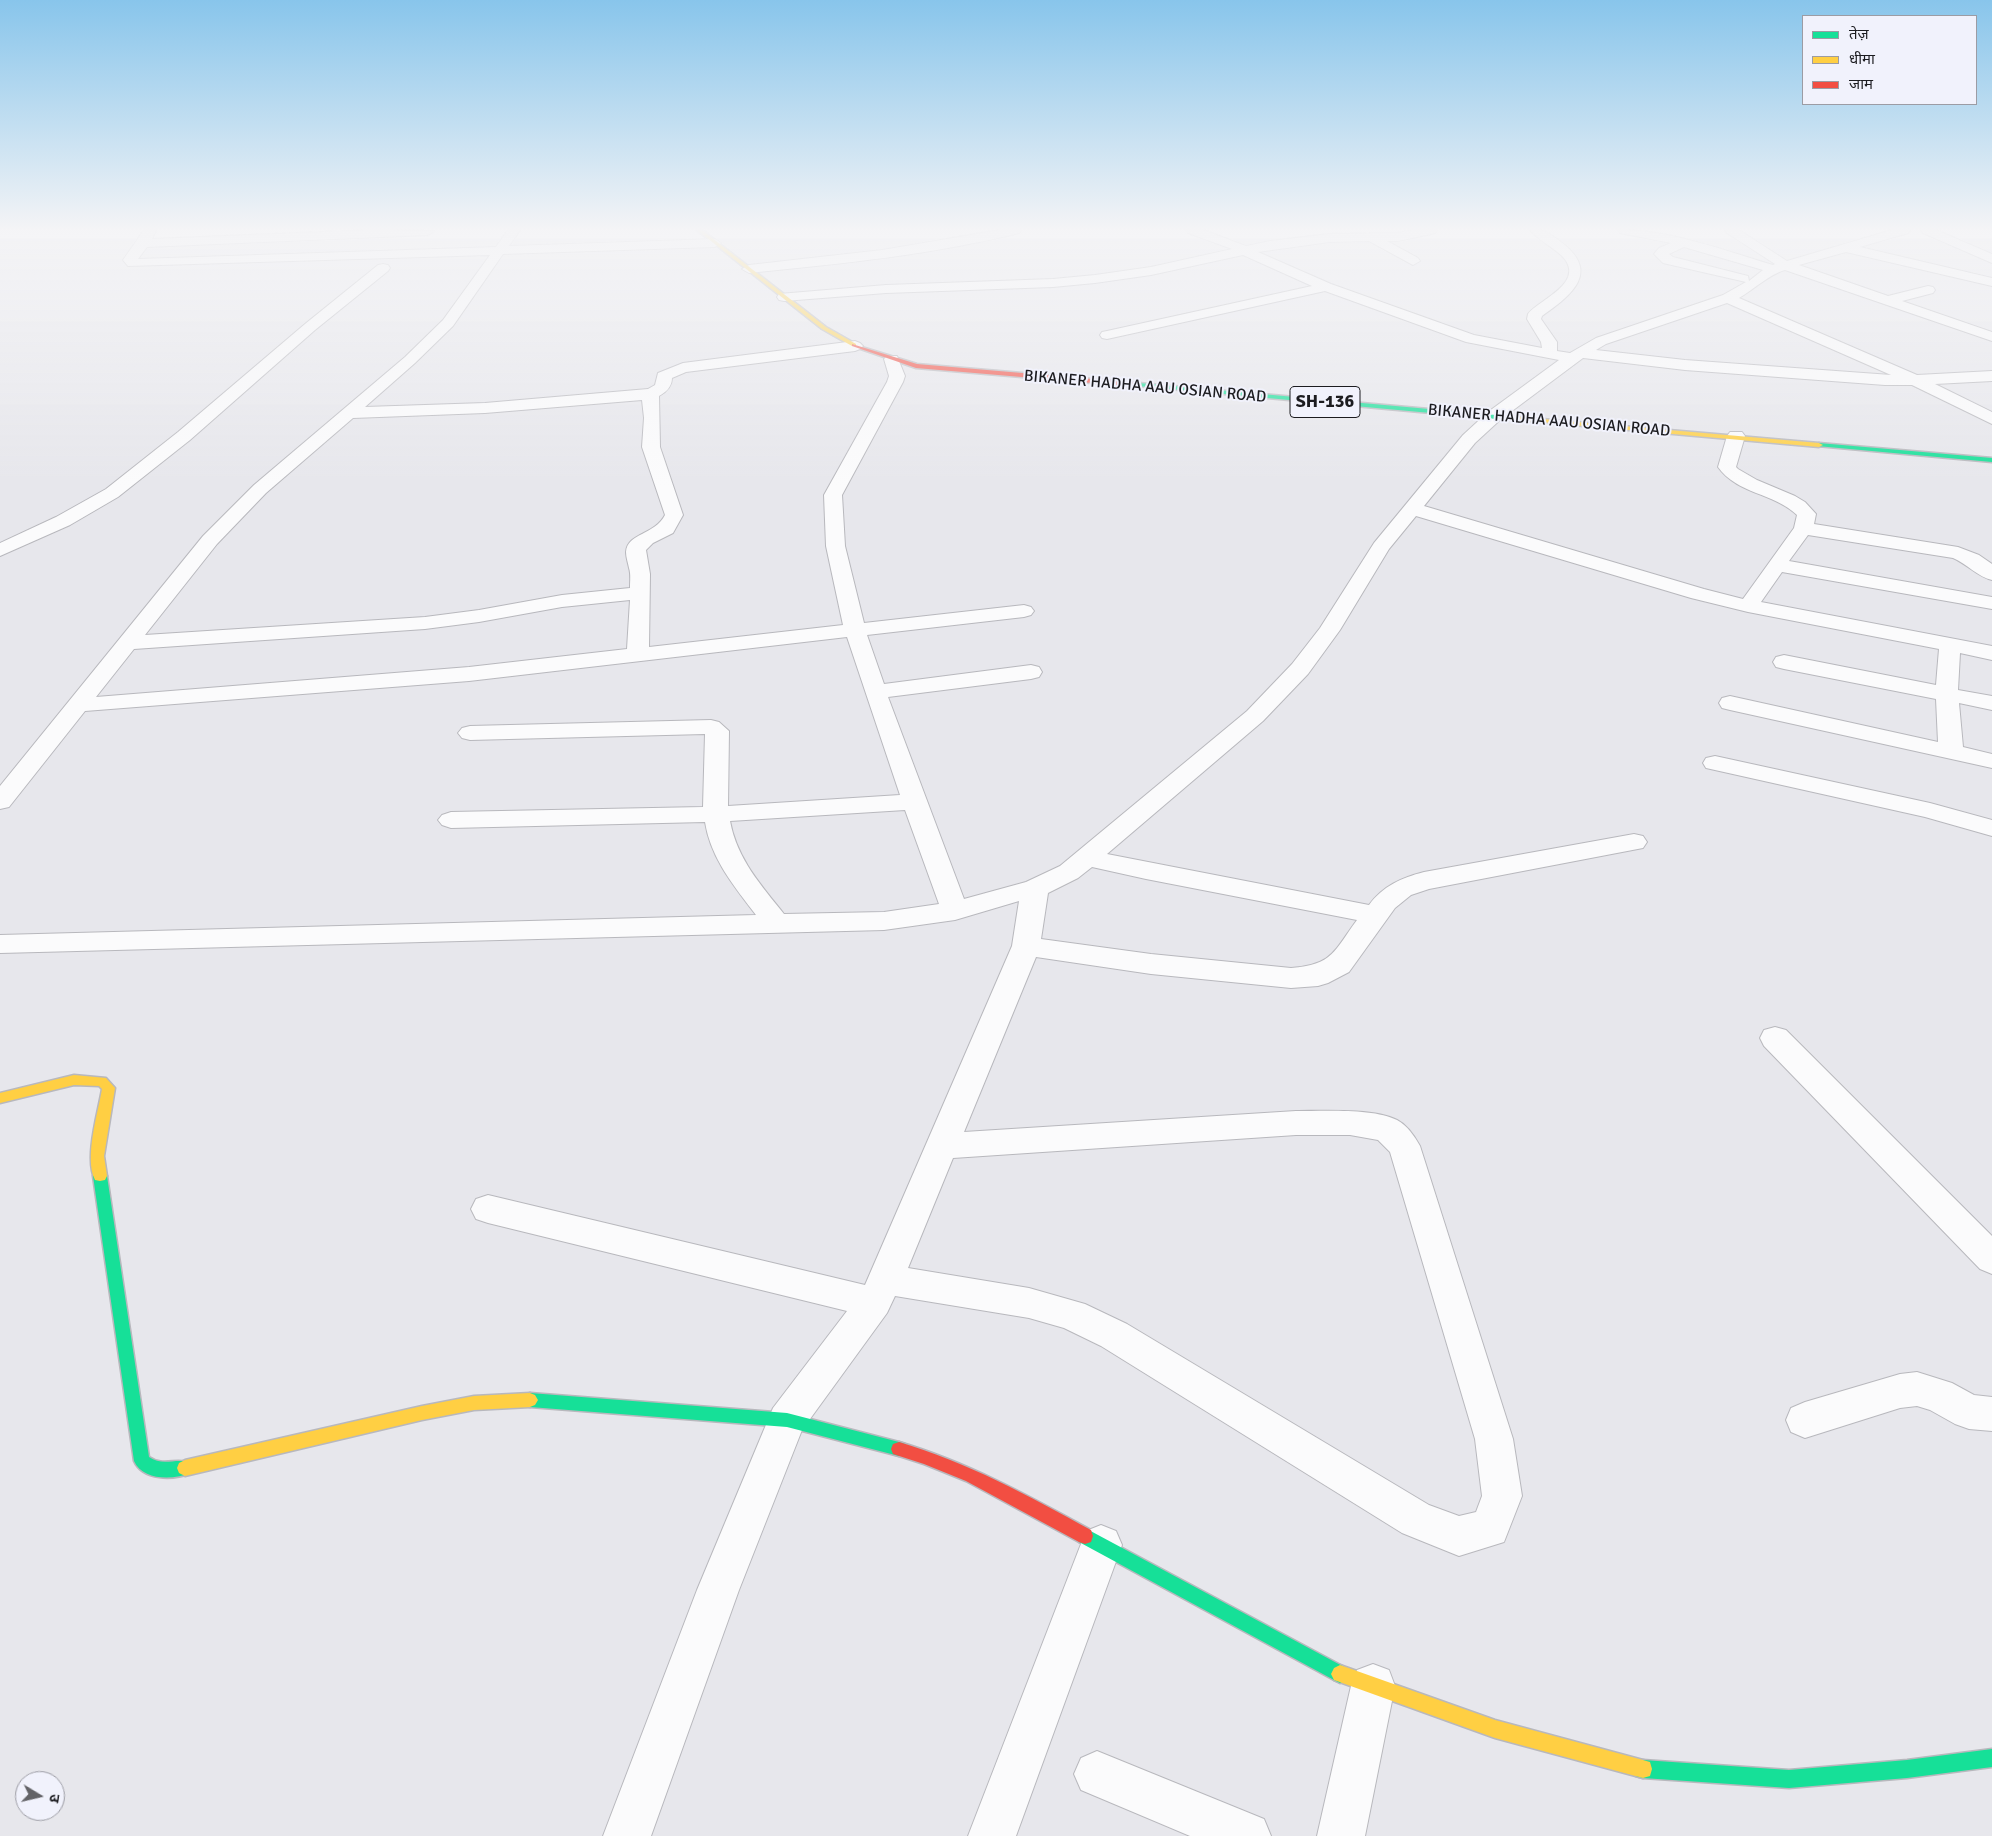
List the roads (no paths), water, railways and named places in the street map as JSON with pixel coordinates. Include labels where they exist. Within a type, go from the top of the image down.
[{"type":"main road","name":"BIKANER HADHA AAU OSIAN ROAD","points":[[808,316],[824,328],[855,346],[916,366],[957,371],[1736,436],[1992,460]]},
{"type":"main road","points":[[0,1098],[74,1080],[102,1081],[109,1088],[96,1156],[142,1461],[151,1469],[171,1471],[412,1415],[474,1403],[538,1399],[787,1420],[925,1456],[985,1481],[1332,1671],[1495,1729],[1643,1769],[1789,1779],[1907,1769],[1992,1758]]},
{"type":"street","points":[[0,550],[63,521],[112,493],[177,441],[324,316]]},
{"type":"street","points":[[0,802],[210,540],[260,489],[410,360],[453,316]]},
{"type":"street","points":[[1107,336],[1198,316]]},
{"type":"street","points":[[1406,316],[1471,339],[1550,354],[1916,380],[1992,376]]},
{"type":"street","points":[[1535,316],[1534,320],[1549,342],[1550,354]]},
{"type":"street","points":[[0,944],[884,921],[954,911],[1035,888],[1069,872],[1255,716],[1300,669],[1382,547],[1469,439],[1494,416],[1576,356],[1601,341],[1676,316]]},
{"type":"street","points":[[1769,316],[1916,380],[1970,406],[1992,419]]},
{"type":"street","points":[[1930,316],[1992,337]]},
{"type":"street","points":[[348,413],[485,408],[652,394],[661,388],[664,383],[664,376],[683,368],[855,346]]},
{"type":"street","points":[[892,359],[897,376],[895,382],[833,495],[832,516],[836,552],[855,631],[954,911]]},
{"type":"street","points":[[638,656],[640,572],[635,553],[638,546],[664,532],[671,525],[674,516],[651,447],[652,418],[650,400],[652,394]]},
{"type":"street","points":[[1970,406],[1992,406]]},
{"type":"street","points":[[1736,436],[1727,467],[1728,472],[1738,479],[1781,495],[1802,506],[1807,514],[1804,528],[1748,606]]},
{"type":"street","points":[[1413,509],[1698,594],[1748,606],[1992,653]]},
{"type":"street","points":[[1804,528],[1958,553],[1972,559],[1992,574]]},
{"type":"street","points":[[1777,565],[1992,603]]},
{"type":"street","points":[[127,643],[424,623],[479,616],[562,601],[639,593]]},
{"type":"street","points":[[78,705],[440,677],[1024,612]]},
{"type":"street","points":[[1950,645],[1948,693],[1951,752]]},
{"type":"street","points":[[1784,662],[1948,693],[1991,709]]},
{"type":"street","points":[[876,692],[1031,672]]},
{"type":"street","points":[[1730,702],[1992,760]]},
{"type":"street","points":[[470,733],[711,727],[717,731],[715,798],[724,845],[745,881],[777,924]]},
{"type":"street","points":[[1715,763],[1930,811],[1992,828]]},
{"type":"street","points":[[451,820],[718,814],[914,802]]},
{"type":"street","points":[[1026,946],[1160,965],[1291,978],[1318,976],[1339,965],[1385,902],[1401,889],[1424,881],[1634,842]]},
{"type":"street","points":[[1086,857],[1146,871],[1375,915]]},
{"type":"street","points":[[627,1836],[718,1590],[787,1420],[880,1291],[990,1036],[1026,946],[1035,888]]},
{"type":"street","points":[[1775,1038],[1992,1259]]},
{"type":"street","points":[[488,1209],[880,1291],[1029,1303],[1072,1315],[1114,1335],[1416,1519],[1459,1536],[1490,1528],[1502,1496],[1494,1439],[1404,1146],[1387,1129],[1350,1123],[1296,1123],[941,1146]]},
{"type":"street","points":[[1805,1420],[1900,1391],[1917,1389],[1939,1395],[1969,1412],[1992,1414]]},
{"type":"street","points":[[992,1836],[1101,1545]]},
{"type":"street","points":[[1341,1836],[1372,1686]]},
{"type":"street","points":[[1097,1774],[1247,1836]]}]
